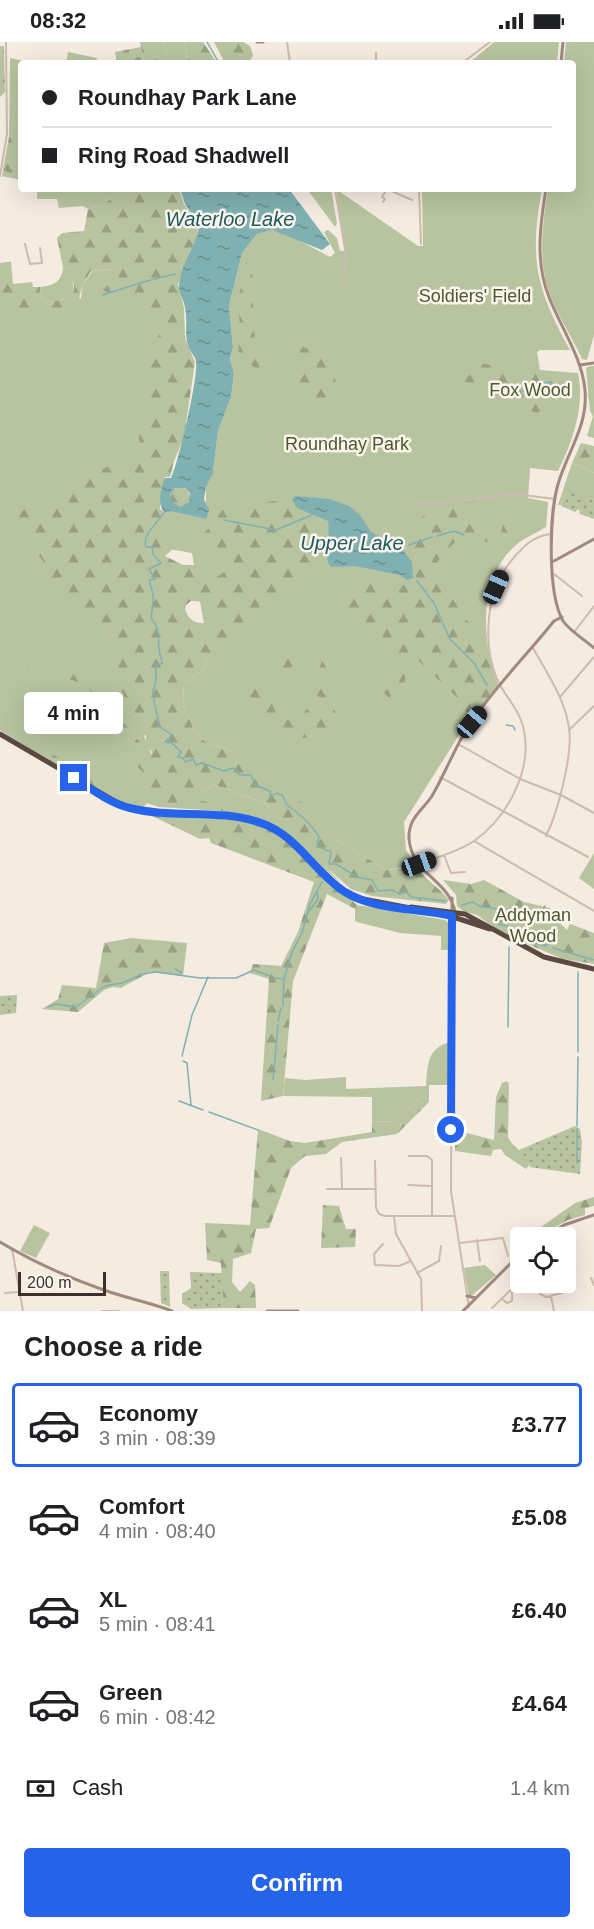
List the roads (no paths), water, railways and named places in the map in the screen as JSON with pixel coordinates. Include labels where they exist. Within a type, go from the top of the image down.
[{"type":"highway","points":[[0,734],[123,806],[147,811],[233,816],[263,824],[287,837],[348,893],[372,902],[454,914],[490,929],[544,957],[594,969]]},
{"type":"street","points":[[0,176],[7,134],[6,42]]},
{"type":"street","points":[[257,42],[263,42]]},
{"type":"street","points":[[287,42],[290,60]]},
{"type":"street","points":[[466,60],[490,42]]},
{"type":"street","points":[[561,60],[563,42]]},
{"type":"street","points":[[376,53],[376,60]]},
{"type":"street","points":[[334,192],[346,264],[343,285]]},
{"type":"street","points":[[383,202],[386,199],[382,197],[385,192]]},
{"type":"street","points":[[419,192],[421,244]]},
{"type":"street","points":[[546,192],[540,232],[542,278],[580,365],[586,408],[578,438],[559,480],[555,499],[551,534],[554,574],[561,617],[594,648]]},
{"type":"street","points":[[398,193],[412,200]]},
{"type":"street","points":[[25,244],[30,264],[42,263],[40,248]]},
{"type":"street","points":[[580,365],[594,363]]},
{"type":"street","points":[[412,501],[431,504],[515,494],[555,499]]},
{"type":"street","points":[[419,864],[474,841],[504,812],[520,779],[524,767],[525,737],[516,708],[501,686],[492,664],[489,642],[492,599],[505,568],[518,552],[535,538],[551,534]]},
{"type":"street","points":[[553,562],[593,541]]},
{"type":"street","points":[[554,574],[582,596]]},
{"type":"street","points":[[575,631],[594,606]]},
{"type":"street","points":[[470,1309],[451,1191],[452,932],[454,914],[452,896],[427,875],[419,864],[411,845],[410,830],[414,816],[432,795],[472,722],[554,621],[561,617]]},
{"type":"street","points":[[533,648],[560,697],[570,729],[561,795],[556,817],[546,836]]},
{"type":"street","points":[[560,697],[594,657]]},
{"type":"street","points":[[570,729],[594,706]]},
{"type":"street","points":[[458,744],[520,779],[561,795],[594,813]]},
{"type":"street","points":[[440,777],[588,857]]},
{"type":"street","points":[[474,841],[594,911]]},
{"type":"street","points":[[444,855],[451,873],[465,872]]},
{"type":"street","points":[[409,1157],[431,1158],[432,1216]]},
{"type":"street","points":[[342,1158],[342,1189]]},
{"type":"street","points":[[376,1161],[377,1211],[382,1215],[454,1216]]},
{"type":"street","points":[[408,1185],[432,1186]]},
{"type":"street","points":[[327,1189],[376,1189]]},
{"type":"street","points":[[394,1216],[395,1230],[422,1285],[422,1311]]},
{"type":"street","points":[[564,1227],[594,1217]]},
{"type":"street","points":[[458,1243],[503,1238],[508,1256]]},
{"type":"street","points":[[477,1240],[480,1261]]},
{"type":"street","points":[[0,1242],[103,1290],[144,1300],[172,1311]]},
{"type":"street","points":[[383,1244],[374,1253],[375,1265],[399,1266],[411,1261]]},
{"type":"street","points":[[417,1273],[439,1261],[441,1246]]},
{"type":"street","points":[[12,1249],[22,1311]]},
{"type":"street","points":[[463,1311],[470,1309],[476,1298],[510,1264]]},
{"type":"street","points":[[591,1278],[593,1286]]},
{"type":"street","points":[[492,1308],[510,1291]]},
{"type":"street","points":[[5,1293],[19,1292]]},
{"type":"street","points":[[502,1299],[507,1303],[512,1301],[512,1293]]},
{"type":"street","points":[[540,1293],[551,1296],[560,1293]]},
{"type":"street","points":[[467,1296],[476,1298]]},
{"type":"street","points":[[551,1296],[554,1311]]},
{"type":"street","points":[[102,1311],[119,1311]]},
{"type":"street","points":[[267,1311],[298,1311]]},
{"type":"water","name":"Waterloo Lake","points":[[181,192],[291,192],[330,244],[322,250],[272,230],[257,234],[242,253],[229,306],[233,347],[230,359],[234,374],[231,397],[218,431],[213,473],[206,487],[204,499],[209,510],[206,519],[171,511],[164,512],[160,500],[165,478],[171,478],[178,456],[196,370],[196,361],[187,340],[186,313],[179,286],[182,270],[198,233],[199,225],[185,204]],"holes":[[[175,488],[185,488],[190,493],[189,502],[181,507],[172,502],[170,495]]]},
{"type":"water","name":"Upper Lake","points":[[295,496],[330,499],[349,506],[360,515],[371,532],[401,548],[412,562],[413,578],[407,580],[400,575],[355,566],[331,567],[327,558],[328,521],[297,508],[292,500]]},
{"type":"waterway","points":[[207,42],[217,60]]},
{"type":"waterway","points":[[103,295],[175,274]]},
{"type":"waterway","points":[[544,383],[552,382]]},
{"type":"waterway","points":[[493,384],[527,392],[538,384],[552,384]]},
{"type":"waterway","points":[[165,511],[148,533],[145,542],[146,547],[152,547],[153,554],[161,563],[149,569],[155,579],[150,580],[153,597],[151,618],[157,629],[159,652],[163,663],[156,665],[156,682],[153,692],[160,727],[172,735],[165,742],[172,743],[181,752],[178,757],[183,758],[185,762],[193,759],[196,765],[202,763],[224,771],[233,768],[240,775],[251,775],[255,785],[270,791],[270,797],[276,793],[282,795],[287,805],[305,819],[319,836],[317,846],[331,852],[329,864],[336,864],[357,877],[372,880],[378,891],[393,890],[399,894],[406,892],[411,897],[445,901]]},
{"type":"waterway","points":[[224,520],[276,530],[314,514]]},
{"type":"waterway","points":[[437,536],[454,531],[464,535]]},
{"type":"waterway","points":[[409,545],[432,537]]},
{"type":"waterway","points":[[417,581],[434,603],[450,639],[474,663],[487,685]]},
{"type":"waterway","points":[[506,725],[513,726],[515,730]]},
{"type":"waterway","points":[[283,1005],[284,979],[292,952],[302,933],[310,904],[322,882]]},
{"type":"waterway","points":[[310,910],[318,899],[317,891]]},
{"type":"waterway","points":[[462,905],[473,902],[479,906],[498,909],[498,924],[507,926],[512,935],[545,946]]},
{"type":"waterway","points":[[525,923],[532,923],[545,906]]},
{"type":"waterway","points":[[543,945],[551,944]]},
{"type":"waterway","points":[[508,1027],[509,947]]},
{"type":"waterway","points":[[553,948],[594,960]]},
{"type":"waterway","points":[[175,969],[182,973]]},
{"type":"waterway","points":[[48,1007],[56,1004],[76,1007],[105,986],[156,972],[200,978],[236,978],[254,970],[270,976]]},
{"type":"waterway","points":[[578,972],[578,1052]]},
{"type":"waterway","points":[[182,1056],[192,1015],[208,977]]},
{"type":"waterway","points":[[274,978],[284,979]]},
{"type":"waterway","points":[[278,1021],[281,1008]]},
{"type":"waterway","points":[[273,1080],[278,1025]]},
{"type":"waterway","points":[[577,1126],[578,1057]]},
{"type":"waterway","points":[[183,1061],[187,1063],[191,1105]]},
{"type":"waterway","points":[[179,1101],[203,1110]]},
{"type":"waterway","points":[[209,1112],[258,1130]]},
{"type":"waterway","points":[[577,1129],[577,1163]]},
{"type":"park label","name":"Soldiers' Field","points":[[475,296]]},
{"type":"park label","name":"Fox Wood","points":[[530,390]]},
{"type":"park label","name":"Roundhay Park","points":[[347,444]]},
{"type":"park label","name":"Addyman Wood","points":[[533,925]]}]
